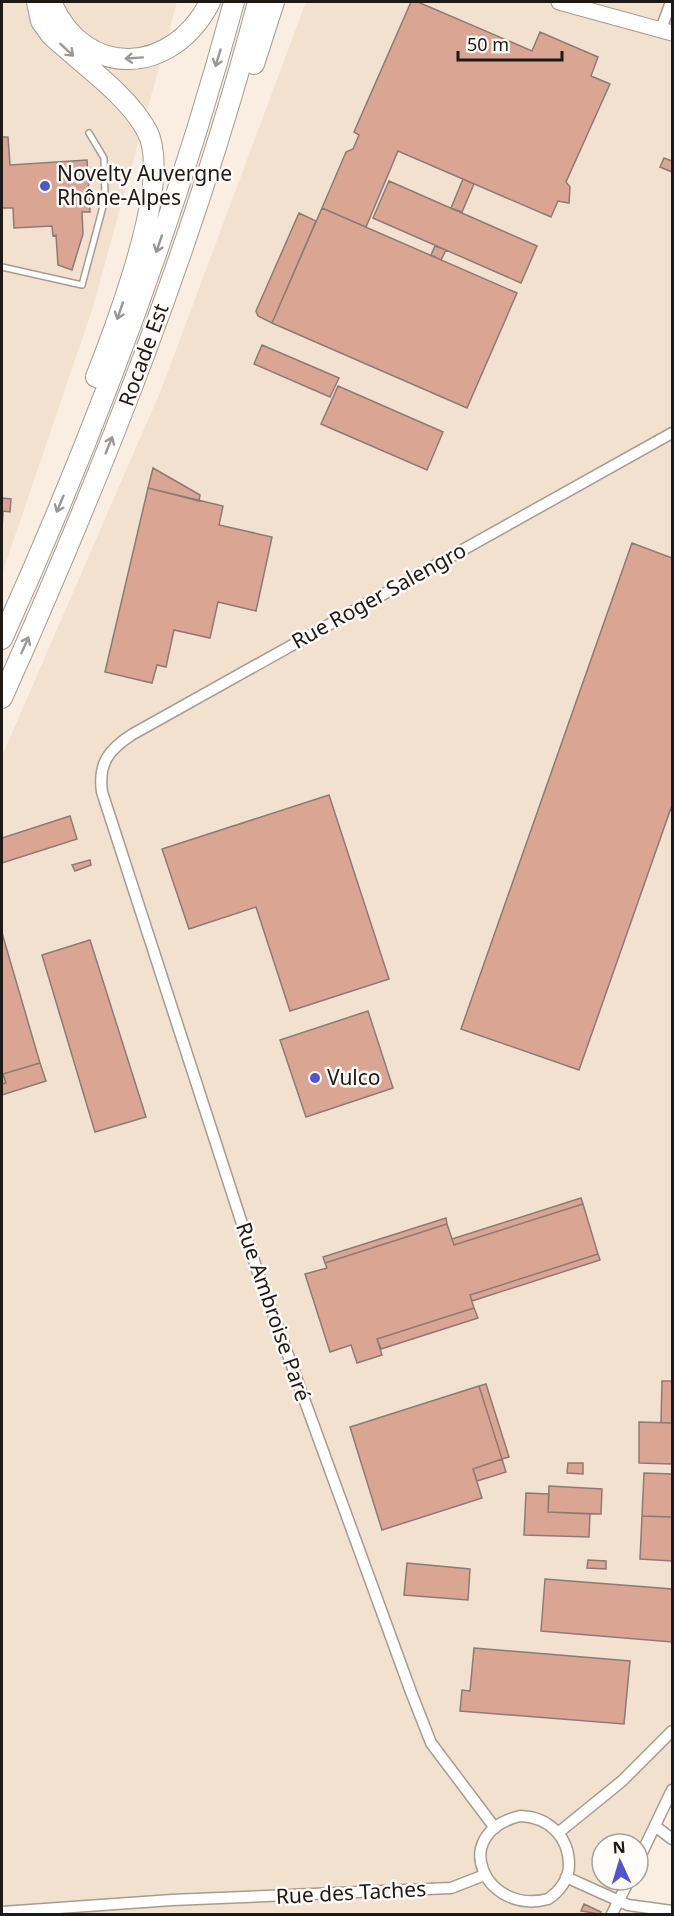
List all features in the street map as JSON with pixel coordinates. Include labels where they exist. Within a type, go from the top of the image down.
[{"type":"highway","points":[[37,2],[41,21],[51,35],[135,111],[148,133],[154,156],[153,182],[145,226],[123,301],[70,448],[74,471]]},
{"type":"highway","points":[[51,2],[68,29],[86,44],[118,59],[136,60],[158,54],[176,45],[191,32],[210,2]]},
{"type":"highway","name":"Rocade Est","points":[[2,639],[74,471],[136,311],[179,185],[234,2]]},
{"type":"highway","name":"Rocade Est","points":[[2,698],[131,391],[212,160],[258,2]]},
{"type":"highway","points":[[212,160],[227,149],[274,2]]},
{"type":"street","points":[[559,2],[667,31]]},
{"type":"street","points":[[595,2],[667,31]]},
{"type":"street","points":[[667,31],[671,2]]},
{"type":"street","name":"Rue Roger Salengro","points":[[100,774],[118,744],[133,734],[672,433]]},
{"type":"street","name":"Rue Ambroise Paré","points":[[100,774],[102,792],[257,1270],[411,1692],[431,1743],[495,1828]]},
{"type":"street","points":[[558,1833],[622,1781],[672,1731]]},
{"type":"street","points":[[650,1836],[672,1790]]},
{"type":"street","points":[[531,1816],[543,1820],[558,1833],[568,1853],[569,1869],[554,1896],[523,1912],[501,1904],[491,1895],[482,1876],[480,1855],[484,1843],[495,1828],[510,1818],[531,1816]]},
{"type":"street","points":[[655,1826],[672,1839]]},
{"type":"street","name":"Rue des Taches","points":[[2,1912],[32,1913],[172,1900],[451,1888],[482,1876]]},
{"type":"street","points":[[566,1877],[618,1901],[672,1911]]},
{"type":"street","points":[[612,1914],[622,1892]]},
{"type":"lane","points":[[2,267],[82,285],[105,199],[104,158],[89,133]]},
{"type":"shaded area","points":[[2,2],[177,2],[93,307],[2,574]]},
{"type":"shaded area","points":[[306,2],[672,2],[672,1794],[650,1837],[650,1832],[590,1832],[590,1892],[622,1892],[610,1914],[2,1914],[2,756],[161,390]]},
{"type":"building","points":[[411,2],[418,2],[532,51],[540,32],[598,57],[591,76],[610,84],[566,182],[570,187],[569,203],[558,201],[551,217],[398,151],[366,227],[322,208],[346,152],[353,149],[359,135],[354,132]]},
{"type":"building","name":"Novelty Auvergne Rhône-Alpes","points":[[2,137],[8,137],[10,165],[87,160],[90,212],[82,212],[83,234],[72,270],[58,265],[56,235],[53,236],[52,226],[14,228],[13,208],[2,208]]},
{"type":"building","points":[[664,158],[672,161],[672,172],[660,167]]},
{"type":"building","points":[[463,179],[474,184],[462,212],[451,208]]},
{"type":"building","points":[[389,181],[537,246],[521,283],[373,218]]},
{"type":"building","points":[[322,208],[517,293],[467,408],[272,323]]},
{"type":"building","points":[[299,213],[316,221],[272,323],[258,316],[256,311]]},
{"type":"building","points":[[435,246],[446,250],[441,260],[431,255]]},
{"type":"building","points":[[262,345],[339,378],[330,397],[254,364]]},
{"type":"building","points":[[338,386],[443,432],[427,470],[321,424]]},
{"type":"building","points":[[153,468],[200,495],[199,501],[148,488]]},
{"type":"building","points":[[148,488],[223,506],[219,525],[272,537],[256,611],[218,602],[210,638],[174,630],[166,667],[157,665],[152,683],[105,672]]},
{"type":"building","points":[[2,498],[11,499],[10,512],[3,511],[2,530]]},
{"type":"building","points":[[632,543],[672,558],[672,805],[579,1070],[461,1029]]},
{"type":"building","points":[[329,795],[389,979],[290,1011],[256,907],[189,929],[162,849]]},
{"type":"building","points":[[70,816],[77,839],[2,863],[2,838]]},
{"type":"building","points":[[90,860],[91,865],[75,871],[72,865]]},
{"type":"building","points":[[2,933],[40,1063],[3,1074],[6,1083],[2,1084]]},
{"type":"building","points":[[90,940],[146,1117],[95,1132],[42,955]]},
{"type":"building","points":[[368,1011],[393,1088],[306,1117],[280,1040]]},
{"type":"building","points":[[40,1063],[46,1081],[2,1095],[2,1084],[6,1083],[3,1074]]},
{"type":"building","points":[[581,1198],[583,1204],[454,1245],[452,1239]]},
{"type":"building","points":[[583,1204],[598,1254],[470,1295],[474,1308],[377,1339],[382,1355],[357,1363],[351,1345],[330,1352],[305,1274],[327,1268],[325,1263],[447,1224],[454,1245]]},
{"type":"building","points":[[446,1218],[447,1224],[325,1263],[323,1257]]},
{"type":"building","points":[[598,1254],[600,1260],[472,1301],[470,1295]]},
{"type":"building","points":[[474,1308],[478,1318],[381,1349],[377,1339]]},
{"type":"building","points":[[662,1381],[672,1381],[672,1423],[661,1423]]},
{"type":"building","points":[[486,1384],[509,1457],[502,1459],[479,1386]]},
{"type":"building","points":[[479,1386],[502,1459],[473,1469],[482,1498],[382,1530],[350,1427]]},
{"type":"building","points":[[639,1422],[672,1423],[672,1464],[639,1463]]},
{"type":"building","points":[[502,1459],[506,1472],[477,1481],[473,1469]]},
{"type":"building","points":[[568,1463],[583,1463],[583,1474],[567,1473]]},
{"type":"building","points":[[644,1473],[672,1474],[672,1517],[642,1516]]},
{"type":"building","points":[[549,1486],[602,1489],[601,1514],[548,1512]]},
{"type":"building","points":[[526,1493],[549,1494],[548,1512],[590,1514],[589,1537],[524,1535]]},
{"type":"building","points":[[642,1516],[672,1517],[672,1561],[640,1559]]},
{"type":"building","points":[[588,1560],[606,1561],[606,1569],[587,1568]]},
{"type":"building","points":[[407,1563],[470,1569],[468,1600],[404,1595]]},
{"type":"building","points":[[545,1579],[672,1589],[672,1642],[541,1631]]},
{"type":"building","points":[[474,1648],[630,1661],[624,1724],[460,1711],[462,1690],[470,1691]]},
{"type":"building","points":[[584,1904],[601,1912],[599,1914],[581,1911]]},
{"type":"place","name":"Novelty Auvergne Rhône-Alpes","points":[[45,186]]},
{"type":"place","name":"Vulco","points":[[315,1078]]}]
